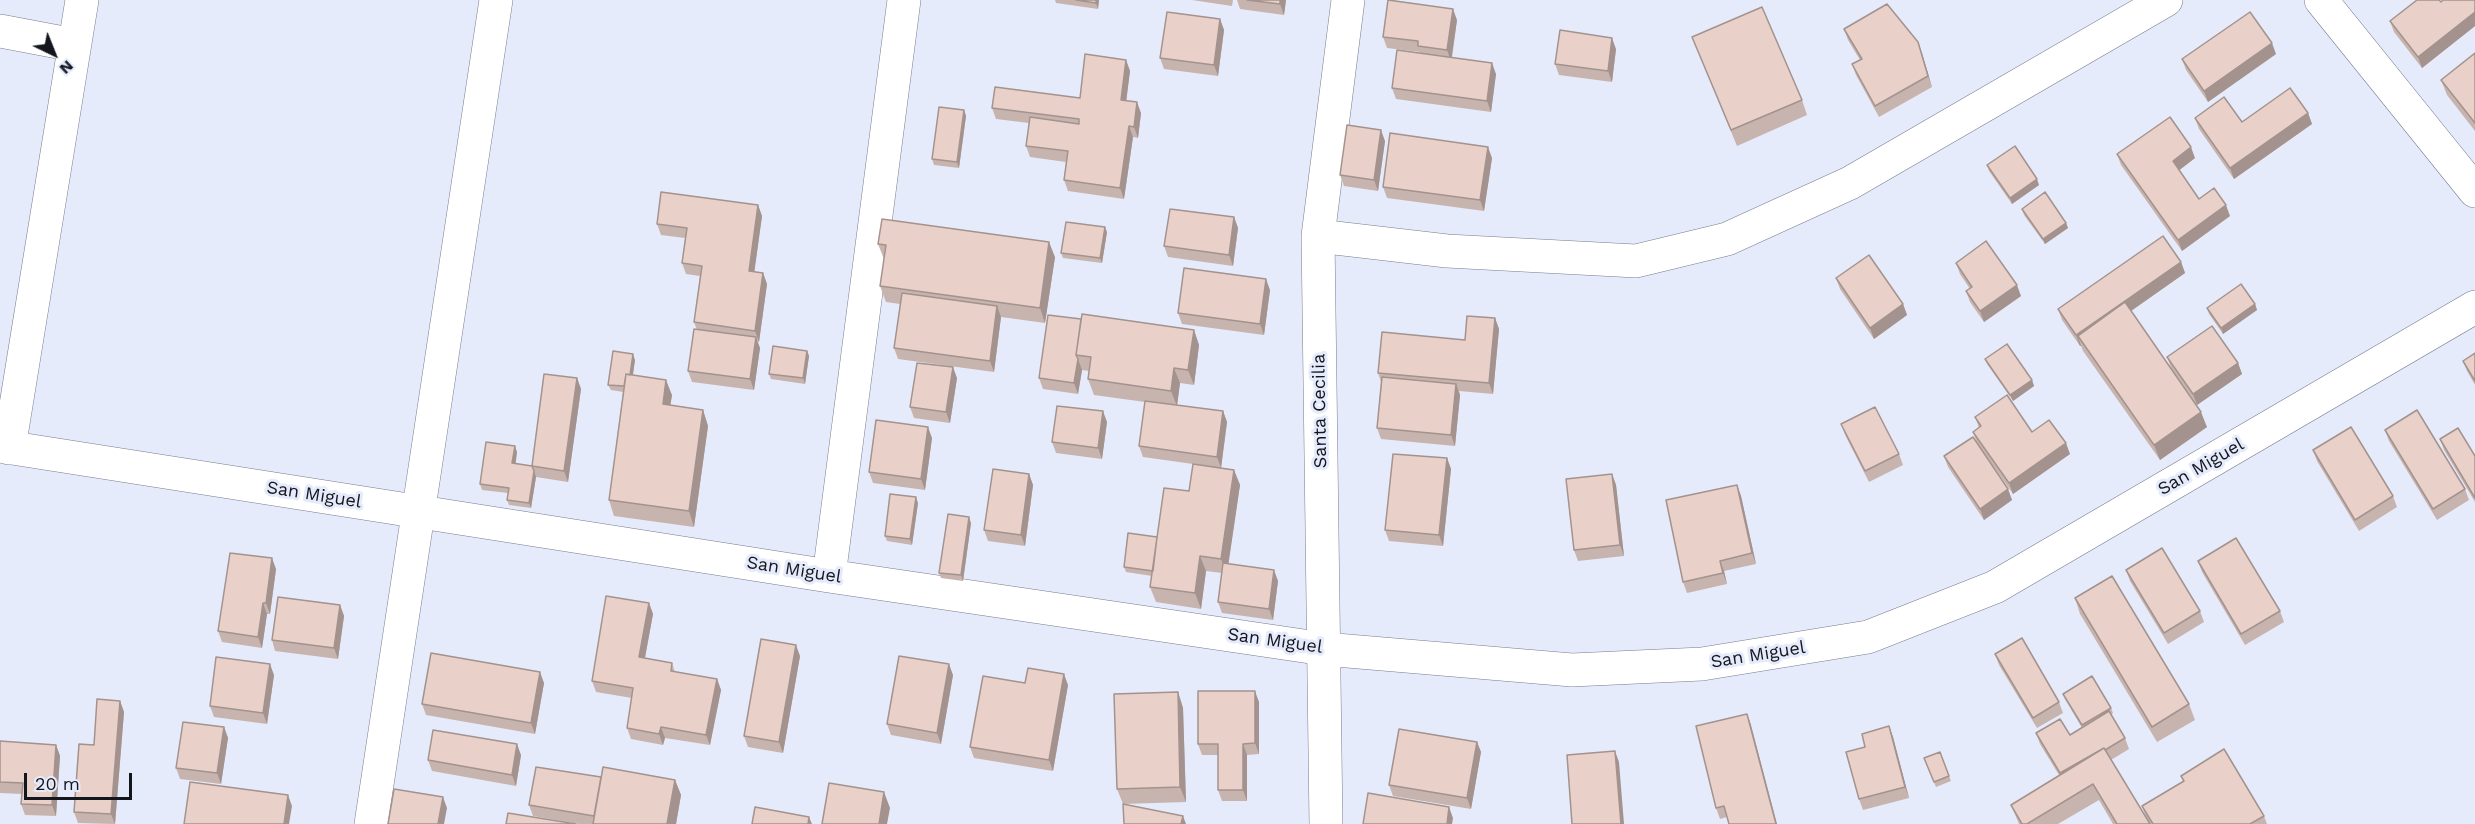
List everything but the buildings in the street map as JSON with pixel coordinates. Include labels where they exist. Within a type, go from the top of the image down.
[{"type":"street","points":[[5,447],[81,0]]},
{"type":"street","points":[[371,824],[496,0]]},
{"type":"street","points":[[829,576],[903,0]]},
{"type":"street","name":"Santa Cecilia","points":[[1326,824],[1318,236],[1348,0]]},
{"type":"street","points":[[1318,236],[1447,251],[1636,261],[1727,239],[1850,183],[2166,0]]},
{"type":"street","points":[[2321,0],[2475,191]]},
{"type":"street","points":[[0,32],[74,45]]},
{"type":"street","name":"San Miguel","points":[[5,447],[829,576],[1324,649],[1572,670],[1702,664],[1868,637],[1995,587],[2475,307]]}]
